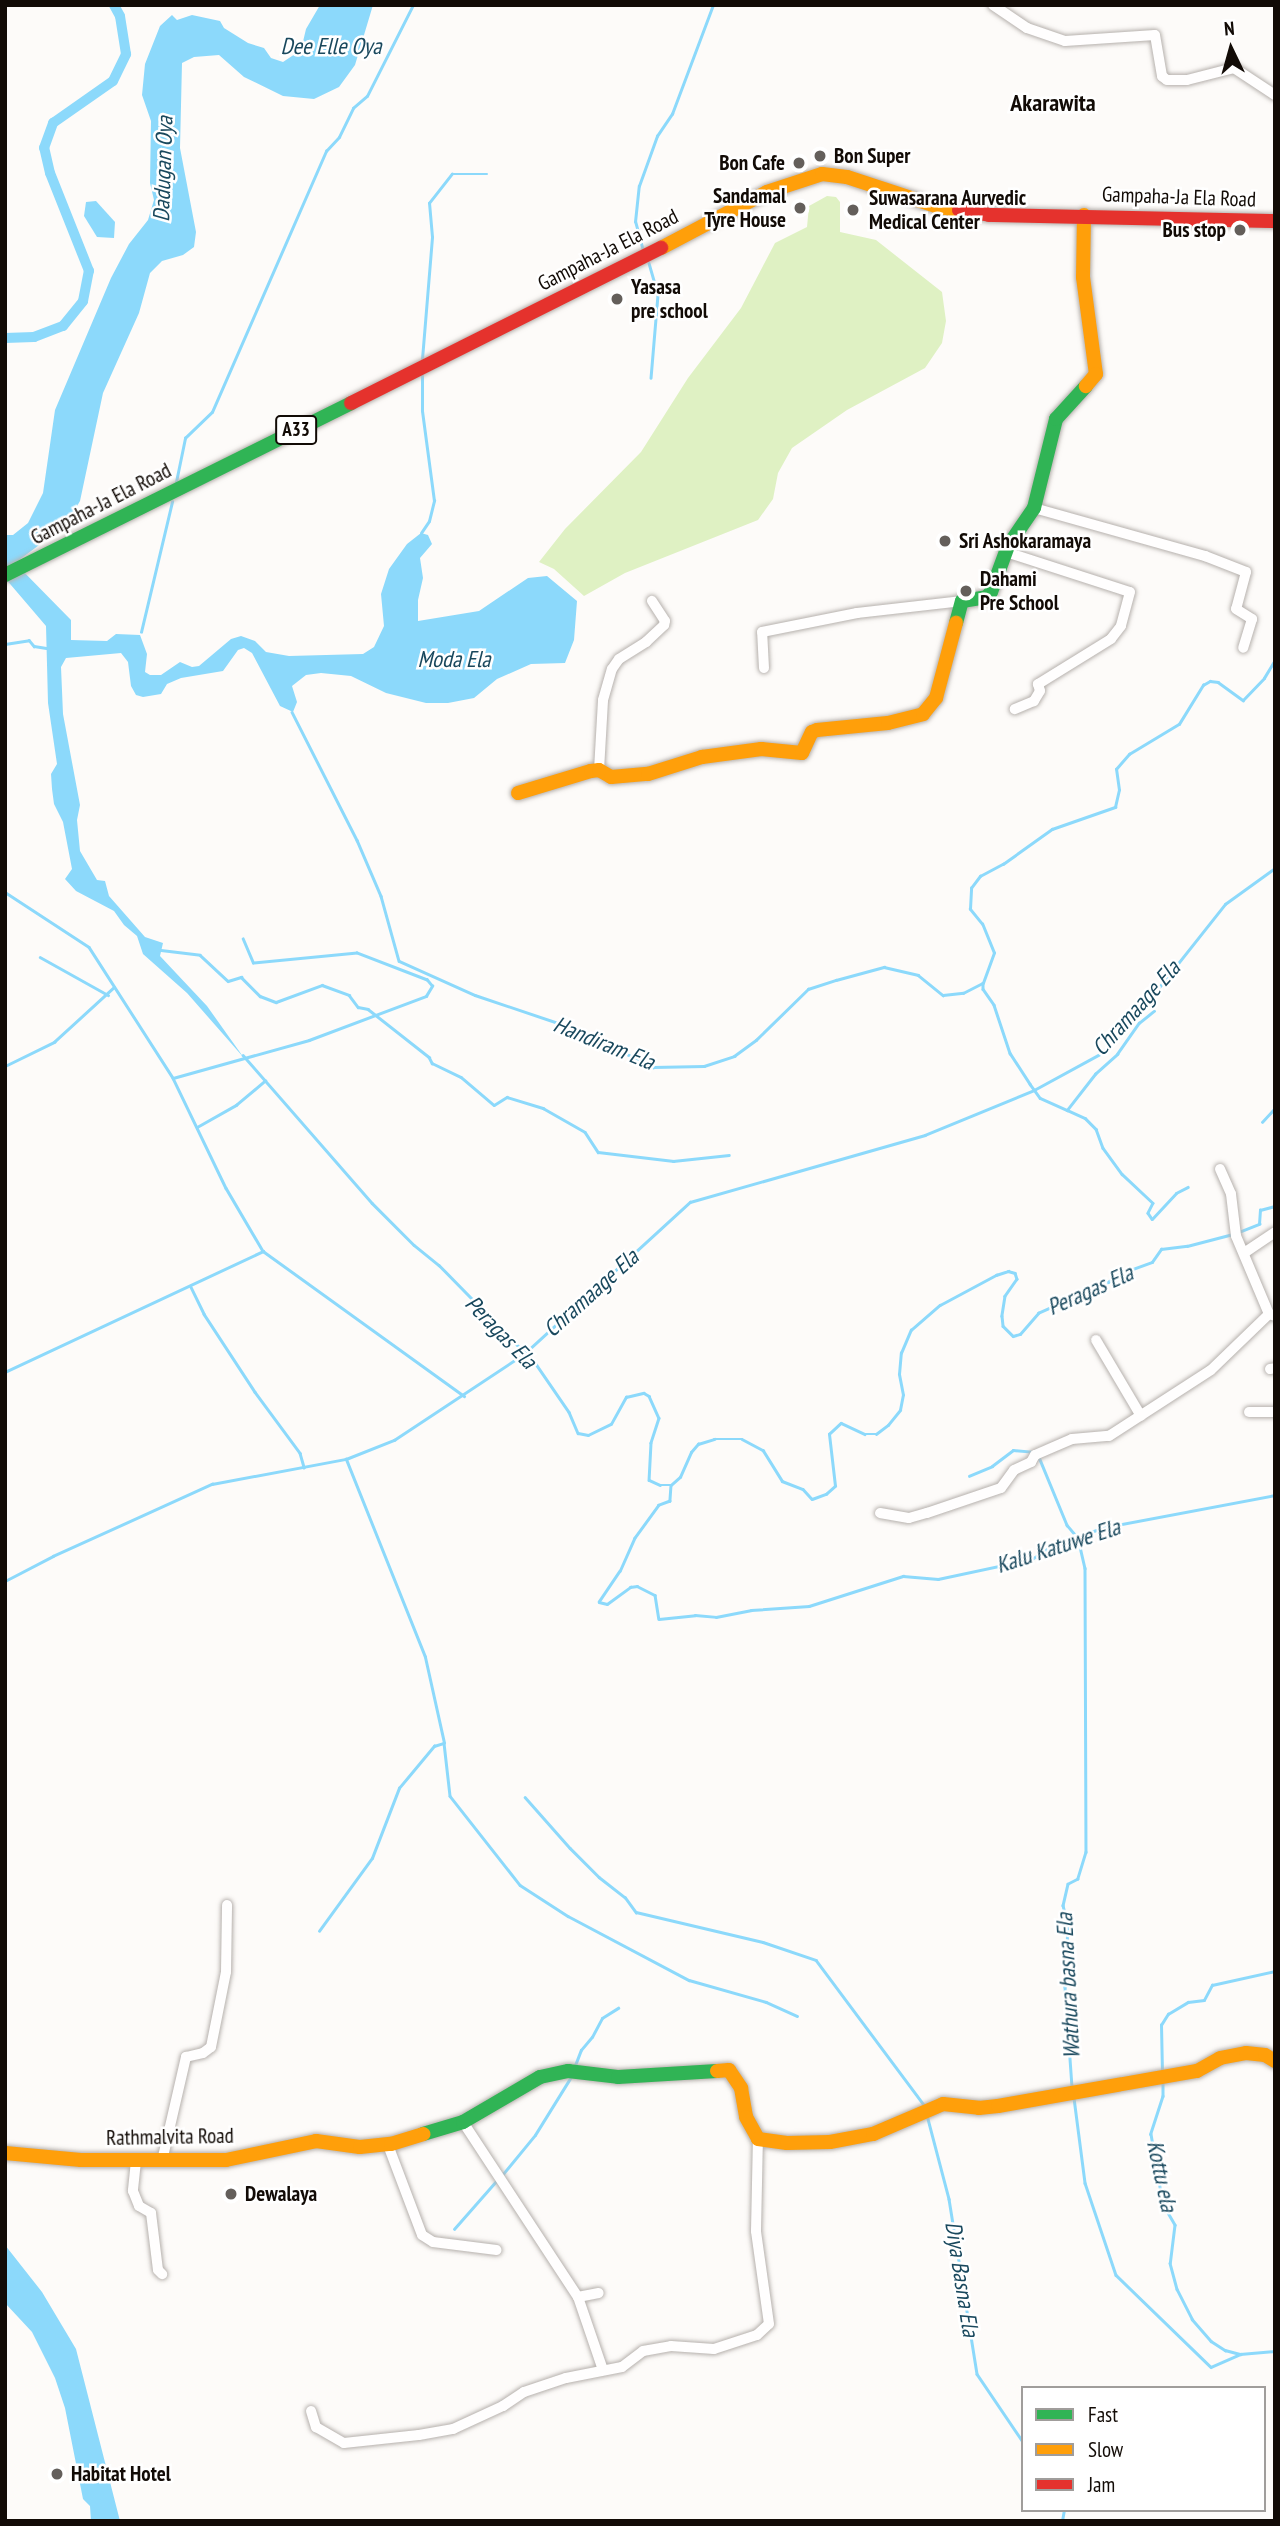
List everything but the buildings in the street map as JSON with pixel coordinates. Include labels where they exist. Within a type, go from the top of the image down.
[{"type":"main road","name":"Gampaha-Ja Ela Road","points":[[5,576],[646,256],[767,192],[822,174],[862,181],[939,207],[984,215],[1275,221]]},
{"type":"main road","points":[[518,793],[599,770],[611,777],[648,774],[702,757],[761,749],[802,753],[813,732],[817,730],[888,723],[923,714],[930,709],[936,698],[962,601],[987,597],[995,584],[1006,552],[1034,508],[1056,419],[1096,374],[1084,287],[1084,215]]},
{"type":"main road","points":[[758,2139],[787,2143],[830,2142],[873,2134],[926,2109],[943,2104],[979,2108],[998,2106],[1197,2071],[1220,2058],[1246,2053],[1265,2055],[1275,2061]]},
{"type":"main road","name":"Rathmalvita Road","points":[[5,2154],[136,2161],[226,2160],[316,2141],[360,2147],[388,2145],[463,2122],[540,2077],[573,2072],[618,2077],[681,2075],[712,2070],[732,2072],[741,2088],[746,2117],[758,2139]]},
{"type":"street","points":[[993,5],[1027,28],[1065,41],[1155,35],[1162,76],[1167,80],[1186,80],[1234,68],[1275,95]]},
{"type":"street","points":[[1034,508],[1205,556],[1246,572],[1236,609],[1252,619],[1243,648]]},
{"type":"street","points":[[1006,552],[1130,592],[1121,626],[1111,639],[1038,684],[1040,691],[1034,701],[1015,709]]},
{"type":"street","points":[[599,770],[603,700],[612,669],[619,659],[646,642],[664,625],[665,621],[652,601]]},
{"type":"street","points":[[764,668],[762,632],[857,613],[962,601]]},
{"type":"street","points":[[880,1513],[909,1518],[1001,1488],[1014,1470],[1031,1462],[1037,1455],[1072,1439],[1109,1436],[1211,1370],[1272,1315],[1235,1233],[1231,1194],[1220,1169]]},
{"type":"street","points":[[1244,1253],[1275,1232]]},
{"type":"street","points":[[1096,1340],[1141,1416]]},
{"type":"street","points":[[1249,1412],[1275,1412]]},
{"type":"street","points":[[162,2161],[186,2057],[202,2053],[211,2047],[226,1972],[227,1905]]},
{"type":"street","points":[[463,2122],[578,2297],[603,2370]]},
{"type":"street","points":[[311,2411],[316,2427],[344,2443],[393,2439],[453,2429],[503,2406],[524,2392],[622,2367],[643,2351],[658,2347],[714,2349],[757,2335],[769,2324],[755,2231],[758,2139]]},
{"type":"street","points":[[388,2145],[422,2235],[432,2242],[496,2250]]},
{"type":"street","points":[[136,2161],[133,2191],[139,2206],[151,2213],[158,2270],[162,2274]]},
{"type":"street","points":[[578,2297],[599,2294]]},
{"type":"green space","points":[[827,196],[836,197],[840,202],[840,232],[876,240],[942,292],[946,321],[942,343],[925,368],[847,410],[792,448],[778,473],[773,499],[758,520],[625,573],[584,596],[554,569],[539,562],[565,529],[641,452],[688,378],[741,308],[775,243],[807,227],[809,206]]},
{"type":"water","points":[[320,5],[373,5],[355,65],[339,87],[314,99],[283,96],[244,77],[219,55],[194,57],[182,63],[180,148],[196,232],[194,247],[183,255],[162,261],[150,273],[139,313],[103,393],[80,501],[66,525],[15,563],[71,620],[71,640],[107,641],[116,634],[140,635],[147,654],[145,672],[150,675],[161,675],[180,662],[192,667],[199,666],[231,639],[241,636],[255,641],[266,652],[289,656],[363,654],[374,647],[384,626],[381,594],[389,569],[407,544],[421,533],[428,535],[432,544],[420,558],[423,578],[418,600],[418,621],[479,611],[528,578],[547,576],[577,601],[574,640],[565,663],[531,664],[497,679],[474,698],[448,703],[426,703],[386,693],[351,676],[321,673],[306,675],[292,686],[297,702],[293,712],[280,706],[252,653],[244,648],[238,650],[223,671],[181,678],[167,684],[161,694],[143,697],[136,695],[131,686],[128,662],[121,653],[66,658],[61,667],[63,714],[80,805],[77,820],[80,851],[97,880],[105,881],[109,896],[145,937],[163,943],[160,956],[207,1006],[244,1058],[187,993],[143,954],[137,936],[124,925],[114,911],[76,891],[65,879],[72,869],[63,822],[54,804],[52,789],[51,774],[57,764],[48,703],[46,626],[5,578],[5,535],[13,535],[28,523],[43,493],[55,410],[111,278],[129,244],[148,220],[154,200],[150,183],[151,121],[142,95],[145,64],[160,26],[172,15],[177,20],[192,15],[220,21],[224,28],[248,43],[264,48],[271,58],[283,62],[301,50],[306,29]]},
{"type":"water","points":[[96,201],[115,222],[114,238],[97,237],[84,216],[86,202]]},
{"type":"water","points":[[5,2245],[42,2292],[76,2349],[120,2521],[91,2521],[90,2506],[83,2499],[65,2408],[55,2378],[32,2332],[5,2303]]},
{"type":"waterway","points":[[5,338],[34,337],[63,326],[83,301],[89,271],[50,173],[44,148],[53,123],[113,81],[126,54],[120,16],[114,5]]},
{"type":"waterway","name":"Dee Elle Oya","points":[[176,482],[185,438],[212,412],[326,151],[339,137],[353,108],[367,96],[413,5]]},
{"type":"waterway","points":[[643,251],[635,222],[639,186],[657,136],[672,114],[713,5]]},
{"type":"waterway","points":[[422,359],[432,237],[429,203],[452,174],[487,174]]},
{"type":"waterway","points":[[649,263],[658,295],[651,378]]},
{"type":"waterway","points":[[421,533],[429,521],[434,501],[422,411],[422,376]]},
{"type":"waterway","points":[[141,632],[172,502]]},
{"type":"waterway","points":[[5,644],[29,640],[34,646],[46,648]]},
{"type":"waterway","name":"Handiram Ela","points":[[292,712],[357,840],[381,896],[399,961],[475,995],[579,1030],[653,1067],[704,1066],[734,1056],[756,1040],[808,989],[836,980],[884,967],[918,975],[943,995],[963,993],[983,983],[994,953],[982,924],[970,909],[971,888],[980,876],[1003,864],[1052,829],[1115,807],[1119,790],[1116,769],[1129,754],[1179,724],[1203,685],[1210,681],[1218,682],[1243,700],[1264,678],[1275,660]]},
{"type":"waterway","name":"Chramaage Ela","points":[[319,1931],[372,1858],[399,1788],[434,1746],[444,1743],[425,1657],[346,1459],[394,1440],[524,1354],[690,1202],[925,1135],[1034,1090],[1102,1053],[1130,1024],[1225,904],[1275,868]]},
{"type":"waterway","points":[[5,892],[89,947],[173,1078],[226,1188],[263,1251],[464,1396]]},
{"type":"waterway","points":[[173,1078],[309,1040],[426,996],[432,986],[427,980],[357,953],[253,963],[243,939]]},
{"type":"waterway","name":"Peragas Ela","points":[[161,950],[200,955],[228,981],[241,977],[260,996],[276,1002],[322,985],[349,995],[358,1007],[368,1009],[429,1057],[432,1063],[461,1077],[494,1105],[507,1097],[543,1108],[585,1132],[598,1152],[673,1161],[729,1155]]},
{"type":"waterway","points":[[40,957],[108,995]]},
{"type":"waterway","points":[[983,983],[983,989],[994,1005],[1010,1053],[1030,1084],[1040,1098],[1067,1110],[1095,1074],[1117,1054],[1139,1023],[1154,1011]]},
{"type":"waterway","points":[[5,1066],[54,1042],[114,987]]},
{"type":"waterway","name":"Peragas Ela","points":[[243,1055],[372,1203],[414,1245],[439,1265],[536,1364],[569,1412],[578,1433],[588,1435],[611,1424],[626,1397],[644,1393],[649,1396],[659,1418],[651,1443],[649,1480],[660,1485],[671,1485],[680,1477],[691,1452],[698,1444],[714,1439],[742,1439],[763,1450],[782,1481],[803,1489],[812,1499],[826,1494],[835,1486],[829,1434],[841,1423],[865,1434],[876,1434],[888,1425],[900,1410],[903,1395],[899,1374],[901,1353],[911,1330],[940,1305],[996,1275],[1008,1271],[1015,1273],[1017,1279],[1005,1296],[1002,1316],[1003,1326],[1013,1336],[1020,1334],[1038,1313],[1108,1282],[1119,1274],[1152,1262],[1161,1249],[1187,1246],[1233,1234]]},
{"type":"waterway","points":[[197,1127],[236,1105],[265,1081]]},
{"type":"waterway","points":[[1262,1122],[1275,1108]]},
{"type":"waterway","points":[[1067,1110],[1085,1118],[1096,1129],[1103,1148],[1122,1174],[1153,1203],[1148,1213],[1152,1219],[1176,1193],[1188,1187]]},
{"type":"waterway","name":"Peragas Ela","points":[[1239,1232],[1259,1224],[1260,1210],[1275,1206]]},
{"type":"waterway","points":[[5,1372],[263,1251]]},
{"type":"waterway","points":[[191,1287],[204,1314],[255,1392],[300,1453],[304,1467]]},
{"type":"waterway","name":"Wathura basna Ela","points":[[969,1476],[992,1466],[1013,1450],[1034,1452]]},
{"type":"waterway","name":"Wathura basna Ela","points":[[1039,1457],[1067,1525],[1078,1538],[1085,1568],[1086,1852],[1078,1879],[1068,1884],[1063,1905],[1068,1926],[1065,1987],[1072,2088]]},
{"type":"waterway","name":"Peragas Ela","points":[[5,1581],[53,1556],[212,1484],[346,1459]]},
{"type":"waterway","name":"Kalu Katuwe Ela","points":[[671,1485],[670,1501],[659,1505],[635,1538],[620,1571],[599,1602],[607,1604],[630,1587],[637,1586],[655,1595],[659,1619],[695,1615],[716,1617],[751,1610],[809,1606],[903,1576],[938,1579],[1032,1559],[1056,1543],[1106,1527],[1275,1495]]},
{"type":"waterway","points":[[444,1743],[450,1796],[520,1885],[568,1916],[689,1980],[766,2002],[797,2016]]},
{"type":"waterway","points":[[525,1797],[570,1848],[599,1877],[625,1897],[636,1912],[763,1942],[816,1960],[924,2105]]},
{"type":"waterway","name":"Kottu ela","points":[[1162,2073],[1161,2025],[1168,2014],[1188,2002],[1204,2000],[1212,1985],[1275,1971]]},
{"type":"waterway","points":[[574,2068],[581,2050],[602,2018],[618,2008]]},
{"type":"waterway","points":[[503,2174],[535,2135],[571,2077]]},
{"type":"waterway","name":"Kottu ela","points":[[1163,2083],[1163,2096],[1151,2134],[1163,2204],[1175,2225],[1170,2263],[1177,2289],[1192,2319],[1211,2341],[1225,2350],[1240,2354],[1275,2351]]},
{"type":"waterway","name":"Wathura basna Ela","points":[[1074,2098],[1085,2183],[1116,2275],[1211,2367],[1240,2354]]},
{"type":"waterway","name":"Diya Basna Ela","points":[[927,2115],[949,2199],[977,2374],[1021,2439]]},
{"type":"waterway","points":[[454,2229],[498,2179]]},
{"type":"waterway","name":"Diya Basna Ela","points":[[1062,2521],[1064,2512]]},
{"type":"traffic: fast","points":[[956,623],[962,601],[987,597],[991,592],[1008,546],[1034,508],[1056,419],[1086,386]]},
{"type":"traffic: fast","points":[[5,575],[351,403]]},
{"type":"traffic: fast","points":[[423,2134],[463,2122],[540,2077],[568,2071],[618,2077],[717,2071]]},
{"type":"traffic: slow","points":[[661,248],[767,192],[822,174],[847,177],[939,207],[959,210]]},
{"type":"traffic: slow","points":[[1084,215],[1083,277],[1096,374],[1086,386]]},
{"type":"traffic: slow","points":[[518,793],[591,771],[599,770],[611,777],[648,774],[702,757],[761,749],[802,753],[812,732],[817,730],[888,723],[923,714],[936,698],[956,623]]},
{"type":"traffic: slow","points":[[717,2071],[729,2070],[741,2088],[746,2117],[758,2139],[787,2143],[830,2142],[873,2134],[943,2104],[979,2108],[998,2106],[1197,2071],[1220,2058],[1246,2053],[1265,2055],[1275,2061]]},
{"type":"traffic: slow","points":[[5,2153],[81,2160],[226,2160],[316,2141],[360,2147],[391,2144],[423,2134]]},
{"type":"traffic: jam","points":[[959,210],[989,215],[1275,221]]},
{"type":"traffic: jam","points":[[351,403],[661,248]]},
{"type":"place","name":"Bon Super","points":[[820,156]]},
{"type":"place","name":"Bon Cafe","points":[[799,163]]},
{"type":"place","name":"Sandamal Tyre House","points":[[800,208]]},
{"type":"place","name":"Suwasarana Aurvedic Medical Center","points":[[853,210]]},
{"type":"place","name":"Bus stop","points":[[1240,230]]},
{"type":"place","name":"Yasasa pre school","points":[[617,299]]},
{"type":"place","name":"Sri Ashokaramaya","points":[[945,541]]},
{"type":"place","name":"Dahami Pre School","points":[[966,591]]},
{"type":"place","name":"Dewalaya","points":[[231,2194]]},
{"type":"place","name":"Habitat Hotel","points":[[57,2474]]},
{"type":"district","name":"Akarawita","points":[[1053,103]]},
{"type":"water label","name":"Dadugan Oya","points":[[163,169]]},
{"type":"water label","name":"Moda Ela","points":[[454,659]]}]
